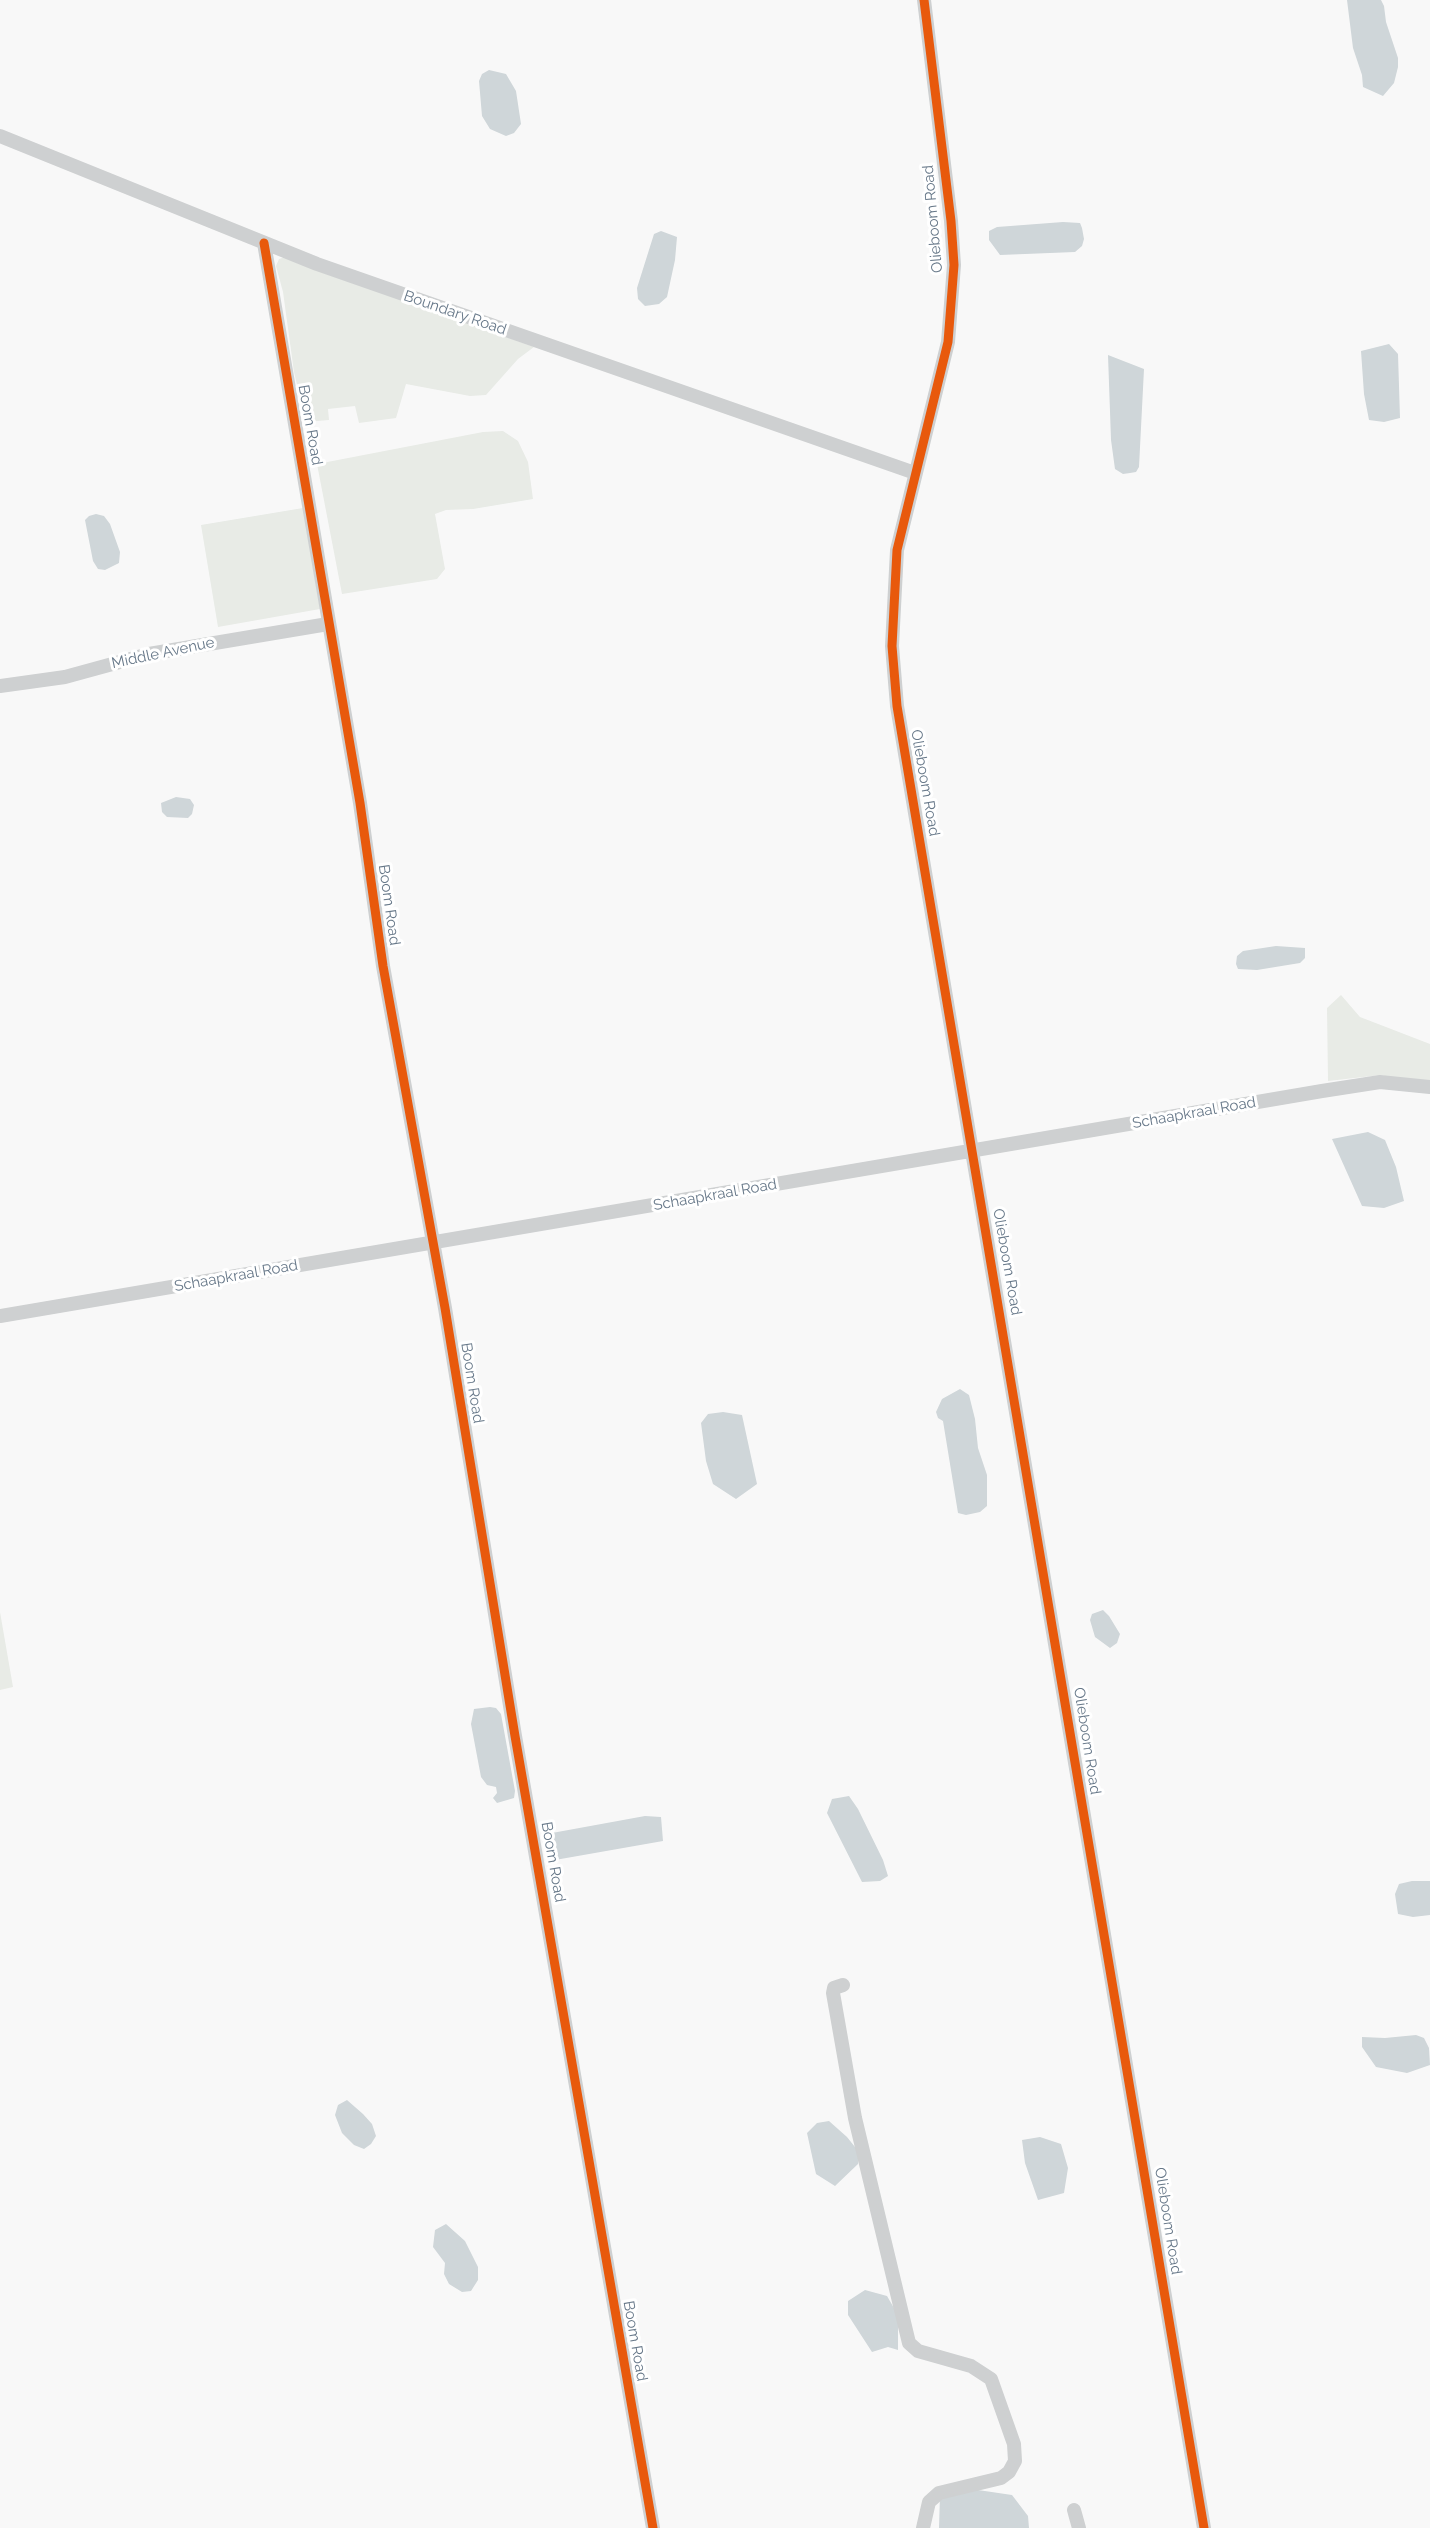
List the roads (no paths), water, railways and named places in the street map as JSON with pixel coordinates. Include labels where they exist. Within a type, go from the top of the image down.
[{"type":"street","name":"Olieboom Road","points":[[924,0],[951,221],[954,265],[948,342],[897,550],[892,646],[897,706],[1204,2528]]},
{"type":"street","name":"Boundary Road","points":[[0,136],[264,243],[414,298],[915,473]]},
{"type":"street","name":"Boom Road","points":[[264,243],[360,803],[383,966],[433,1243],[623,2364],[653,2528]]},
{"type":"street","name":"Middle Avenue","points":[[0,686],[65,677],[149,654],[328,624]]},
{"type":"street","name":"Schaapkraal Road","points":[[0,1316],[1380,1082],[1430,1087]]},
{"type":"street","points":[[843,1985],[834,1988],[833,1993],[855,2118],[909,2343],[918,2351],[971,2366],[987,2375],[991,2379],[1014,2444],[1015,2461],[1009,2472],[1001,2478],[939,2493],[929,2502],[923,2528]]},
{"type":"street","points":[[1074,2510],[1079,2528]]}]
